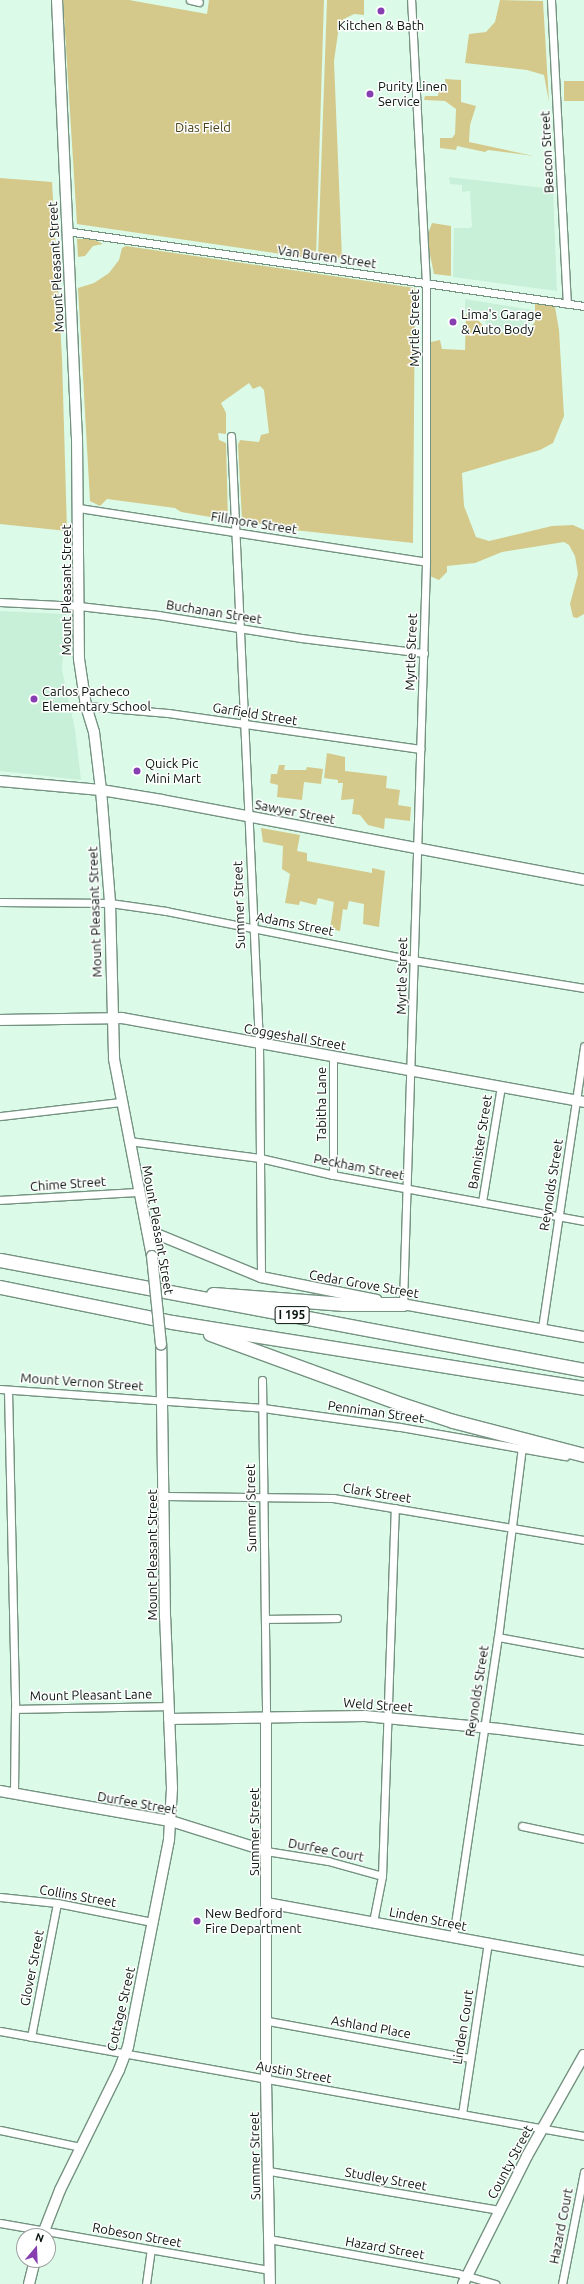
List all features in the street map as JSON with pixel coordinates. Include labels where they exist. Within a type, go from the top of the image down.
[{"type":"highway","name":"I 195","points":[[0,1260],[584,1370]]},
{"type":"highway","name":"I 195","points":[[0,1287],[172,1322],[584,1388]]},
{"type":"highway","points":[[169,1291],[336,1303],[403,1304]]},
{"type":"highway","points":[[172,1322],[264,1352],[401,1404],[453,1421],[584,1455]]},
{"type":"main road","name":"Mount Pleasant Street","points":[[57,0],[79,508],[79,659],[86,706],[94,732],[101,790],[110,903],[114,1059],[128,1141],[152,1256],[161,1345],[171,1821]]},
{"type":"main road","name":"Sawyer Street","points":[[0,781],[101,790],[250,816],[584,880]]},
{"type":"main road","name":"Coggeshall Street","points":[[0,1020],[112,1018],[580,1101]]},
{"type":"main road","name":"Cedar Grove Street","points":[[147,1230],[261,1277],[584,1337]]},
{"type":"main road","name":"Weld Street","points":[[169,1719],[335,1715],[387,1718],[483,1727],[584,1740]]},
{"type":"main road","name":"Summer Street","points":[[266,1717],[268,2021],[266,2079],[269,2171],[270,2284]]},
{"type":"main road","name":"Durfee Street","points":[[0,1791],[171,1821],[266,1851]]},
{"type":"main road","name":"Cottage Street","points":[[45,2228],[81,2147],[125,2054],[139,1997],[171,1821]]},
{"type":"main road","name":"Linden Street","points":[[267,1903],[584,1961]]},
{"type":"main road","name":"County Street","points":[[465,2280],[499,2210],[542,2128],[584,2055]]},
{"type":"main road","points":[[29,2284],[32,2268]]},
{"type":"street","points":[[190,0],[199,2]]},
{"type":"street","name":"Myrtle Street","points":[[403,1304],[412,1071],[413,960],[419,849],[420,749],[426,562],[426,284],[411,0]]},
{"type":"street","name":"Beacon Street","points":[[551,0],[567,304]]},
{"type":"street","name":"Van Buren Street","points":[[66,231],[584,306]]},
{"type":"street","name":"Summer Street","points":[[231,436],[250,816],[252,928],[259,1044],[261,1277]]},
{"type":"street","name":"Fillmore Street","points":[[79,508],[426,562]]},
{"type":"street","name":"Buchanan Street","points":[[0,602],[79,606],[241,628],[301,638],[424,653]]},
{"type":"street","name":"Garfield Street","points":[[86,706],[168,713],[420,749]]},
{"type":"street","name":"Adams Street","points":[[0,902],[110,903],[252,928],[413,960],[584,988]]},
{"type":"street","name":"Reynolds Street","points":[[542,1328],[558,1217],[580,1101],[584,1046]]},
{"type":"street","name":"Tabitha Lane","points":[[333,1057],[333,1175]]},
{"type":"street","name":"Bannister Street","points":[[482,1202],[501,1086]]},
{"type":"street","points":[[0,1116],[121,1102]]},
{"type":"street","name":"Peckham Street","points":[[128,1141],[260,1158],[333,1175],[584,1221]]},
{"type":"street","name":"Chime Street","points":[[0,1200],[138,1192]]},
{"type":"street","name":"Summer Street","points":[[262,1380],[266,1717]]},
{"type":"street","name":"Mount Vernon Street","points":[[0,1389],[163,1400]]},
{"type":"street","points":[[8,1390],[15,1709],[14,1793]]},
{"type":"street","name":"Penniman Street","points":[[163,1400],[263,1408],[400,1427],[584,1460]]},
{"type":"street","name":"Reynolds Street","points":[[453,1937],[483,1727],[498,1637],[522,1448]]},
{"type":"street","name":"Clark Street","points":[[165,1496],[333,1498],[584,1540]]},
{"type":"street","points":[[373,1922],[382,1876],[394,1508]]},
{"type":"street","points":[[265,1619],[337,1618]]},
{"type":"street","points":[[498,1637],[584,1653]]},
{"type":"street","name":"Mount Pleasant Lane","points":[[15,1709],[169,1706]]},
{"type":"street","points":[[522,1826],[584,1839]]},
{"type":"street","name":"Durfee Court","points":[[266,1851],[328,1861],[382,1876]]},
{"type":"street","name":"Collins Street","points":[[0,1897],[56,1903],[152,1922]]},
{"type":"street","name":"Glover Street","points":[[31,2037],[56,1903]]},
{"type":"street","name":"Linden Court","points":[[462,2114],[488,1943]]},
{"type":"street","name":"Ashland Place","points":[[268,2021],[470,2058]]},
{"type":"street","name":"Austin Street","points":[[0,2031],[584,2136]]},
{"type":"street","points":[[0,2130],[81,2147]]},
{"type":"street","name":"Studley Street","points":[[269,2171],[499,2210]]},
{"type":"street","name":"Hazard Court","points":[[562,2284],[584,2172]]},
{"type":"street","name":"Robeson Street","points":[[0,2223],[22,2228]]},
{"type":"street","name":"Robeson Street","points":[[56,2235],[270,2270]]},
{"type":"street","name":"Hazard Street","points":[[269,2239],[465,2280],[495,2284]]},
{"type":"street","points":[[146,2284],[151,2250]]},
{"type":"shaded area","points":[[449,177],[553,189],[557,291],[453,277],[454,228],[470,228],[472,226],[470,191],[462,192],[462,185],[450,184]]},
{"type":"shaded area","points":[[465,299],[533,310],[532,322],[520,329],[494,329],[488,327],[483,317],[465,311]]},
{"type":"shaded area","name":"Carlos Pacheco Elementary School","points":[[0,611],[66,614],[62,670],[75,729],[81,780],[0,771]]},
{"type":"green space","name":"Dias Field","points":[[63,0],[129,0],[207,14],[209,0],[324,0],[316,259],[77,224]]},
{"type":"green space","points":[[327,0],[364,0],[364,15],[354,14],[344,19],[339,26],[334,61],[342,258],[318,257]]},
{"type":"green space","points":[[500,0],[543,1],[549,102],[544,75],[527,70],[465,63],[469,34],[486,32],[495,22]]},
{"type":"green space","points":[[445,79],[461,80],[461,102],[476,106],[470,125],[469,142],[534,156],[488,150],[485,152],[457,146],[456,150],[440,148],[440,138],[452,138],[455,134],[456,109],[445,101],[424,100],[425,96],[438,96],[439,90],[446,87]]},
{"type":"green space","points":[[564,81],[584,81],[584,101],[564,101]]},
{"type":"green space","points":[[0,178],[52,182],[62,358],[67,531],[0,524]]},
{"type":"green space","points":[[432,223],[451,226],[451,276],[434,274],[429,250],[428,234]]},
{"type":"green space","points":[[77,239],[93,239],[103,244],[93,246],[85,256],[78,257]]},
{"type":"green space","points":[[126,246],[415,288],[413,543],[285,529],[242,520],[238,445],[240,440],[259,442],[261,435],[269,433],[264,390],[260,386],[253,389],[249,383],[221,403],[226,413],[226,434],[218,433],[219,440],[226,443],[228,520],[181,512],[175,508],[107,499],[100,506],[90,501],[78,288],[94,283],[109,273],[119,260],[122,248]]},
{"type":"green space","points":[[542,303],[555,307],[559,330],[564,416],[553,443],[540,450],[462,473],[464,506],[476,537],[489,541],[552,526],[573,525],[584,530],[584,614],[577,618],[573,617],[570,604],[578,574],[575,556],[569,545],[564,542],[502,552],[475,563],[447,566],[447,572],[439,580],[430,576],[431,342],[440,340],[442,349],[465,350],[466,314],[477,319],[490,333],[522,332],[530,328],[535,322],[535,304]]},
{"type":"green space","points":[[327,753],[345,757],[345,771],[387,776],[386,788],[400,790],[398,805],[411,807],[410,821],[385,818],[384,829],[368,825],[360,815],[352,814],[354,799],[341,800],[343,783],[338,783],[338,780],[324,778]]},
{"type":"green space","points":[[279,765],[285,765],[284,770],[306,770],[307,767],[323,769],[321,784],[304,782],[302,800],[277,797],[278,785],[270,783],[271,774],[277,774]]},
{"type":"green space","points":[[261,828],[300,835],[297,851],[307,853],[307,861],[372,873],[372,868],[385,871],[379,927],[363,924],[364,904],[349,901],[347,910],[343,909],[340,931],[330,929],[334,902],[318,898],[316,905],[300,901],[299,905],[285,903],[290,874],[282,869],[283,846],[263,842]]},
{"type":"place","name":"Kitchen & Bath","points":[[381,11]]},
{"type":"place","name":"Purity Linen Service","points":[[370,94]]},
{"type":"place","name":"Lima's Garage & Auto Body","points":[[453,322]]},
{"type":"place","name":"Carlos Pacheco Elementary School","points":[[34,699]]},
{"type":"place","name":"Quick Pic Mini Mart","points":[[137,771]]},
{"type":"place","name":"New Bedford Fire Department","points":[[197,1921]]}]
